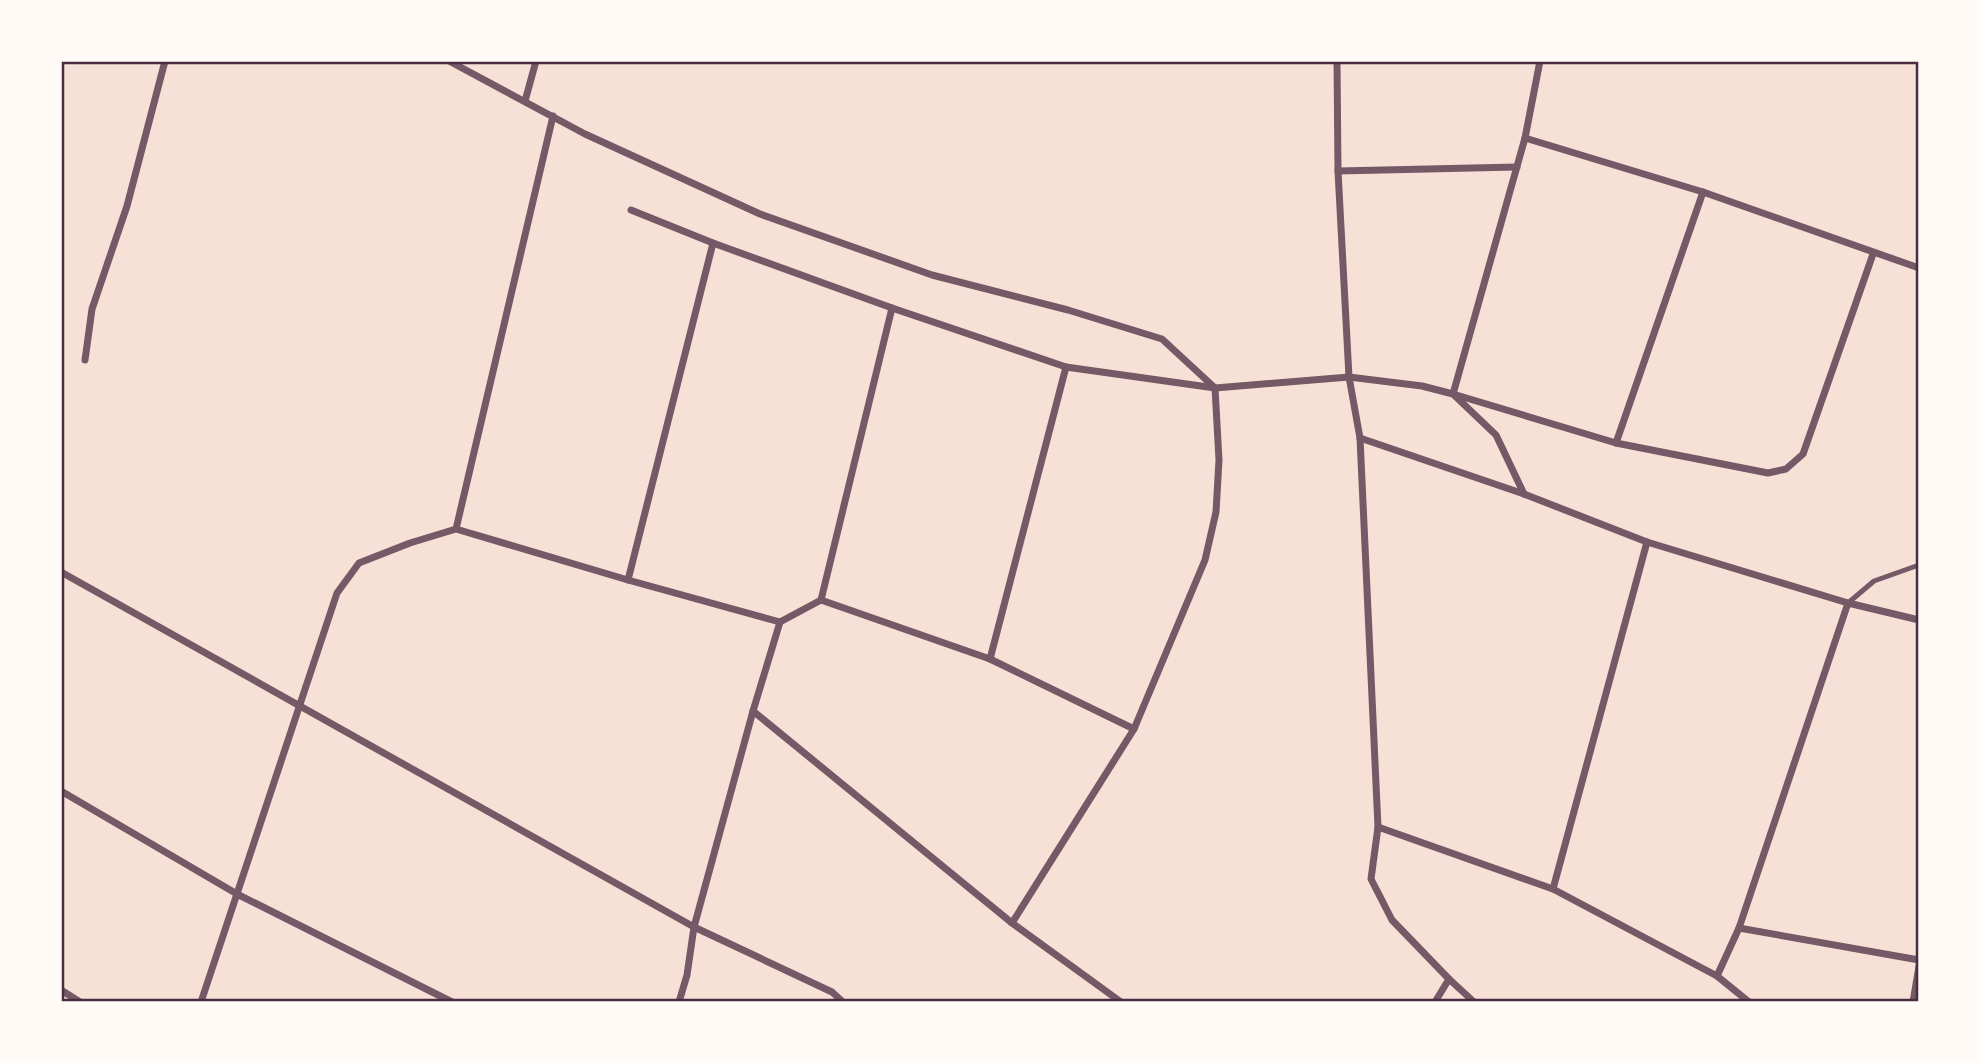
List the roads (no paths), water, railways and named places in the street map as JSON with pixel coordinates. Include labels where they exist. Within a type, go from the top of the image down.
[{"type":"street","points":[[85,360],[92,309],[127,206],[165,61]]},
{"type":"street","points":[[449,61],[585,134],[760,214],[932,275],[1068,310],[1162,339],[1215,388],[1219,460],[1216,512],[1205,560],[1134,729],[1012,923]]},
{"type":"street","points":[[525,101],[536,61]]},
{"type":"street","points":[[1337,61],[1338,171],[1349,377],[1360,438],[1378,827],[1371,879],[1392,920],[1474,1002]]},
{"type":"street","points":[[1453,394],[1525,138],[1540,61]]},
{"type":"street","points":[[456,529],[553,116]]},
{"type":"street","points":[[1525,138],[1703,192],[1919,268]]},
{"type":"street","points":[[1338,171],[1517,167]]},
{"type":"street","points":[[1616,443],[1703,192]]},
{"type":"street","points":[[631,211],[892,308],[1066,367],[1215,388],[1349,377],[1422,386],[1616,443],[1768,473],[1786,469],[1803,454],[1873,254]]},
{"type":"street","points":[[628,580],[713,243]]},
{"type":"street","points":[[821,600],[892,308]]},
{"type":"street","points":[[990,659],[1066,367]]},
{"type":"street","points":[[1453,394],[1496,435],[1524,494]]},
{"type":"street","points":[[1360,438],[1524,494],[1647,542],[1848,603],[1919,620]]},
{"type":"street","points":[[201,1002],[337,593],[359,563],[456,529],[780,622],[821,600],[990,659],[1134,729]]},
{"type":"street","points":[[1553,889],[1647,542]]},
{"type":"street","points":[[61,572],[694,927],[832,992],[843,1002]]},
{"type":"street","points":[[1717,976],[1739,928],[1848,603]]},
{"type":"street","points":[[679,1002],[687,975],[694,927],[780,622]]},
{"type":"street","points":[[753,712],[1012,923],[1121,1002]]},
{"type":"street","points":[[61,791],[237,894],[452,1002]]},
{"type":"street","points":[[1378,827],[1553,889],[1717,976],[1749,1002]]},
{"type":"street","points":[[1739,928],[1919,960]]},
{"type":"street","points":[[1913,1002],[1919,966]]},
{"type":"street","points":[[1435,1002],[1449,979]]},
{"type":"street","points":[[61,990],[80,1002]]},
{"type":"lane","points":[[1848,603],[1874,581],[1919,565]]}]
